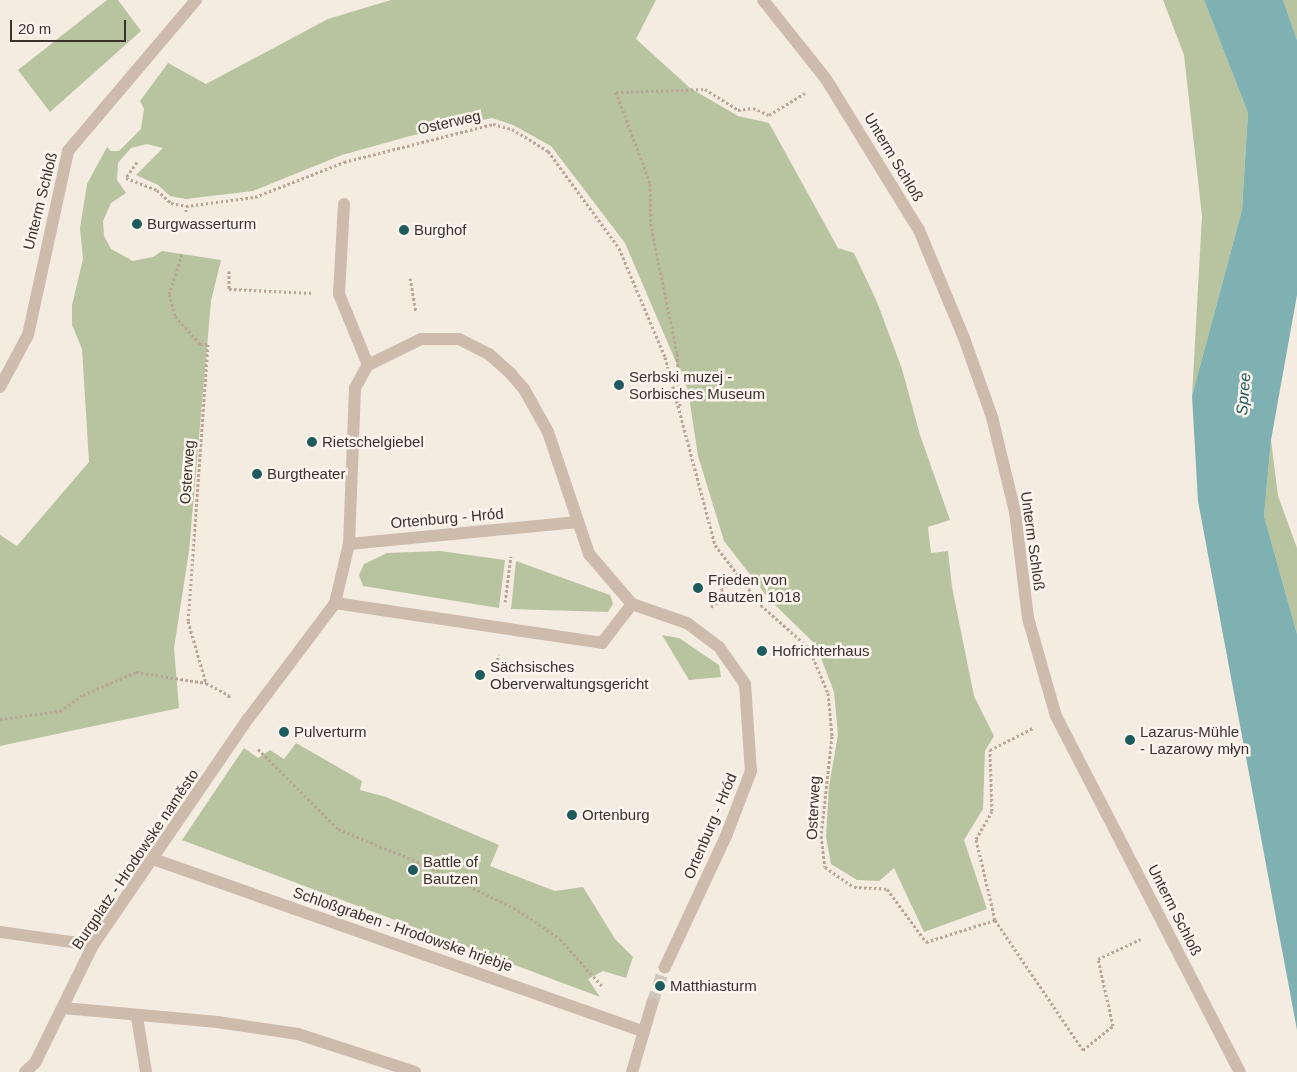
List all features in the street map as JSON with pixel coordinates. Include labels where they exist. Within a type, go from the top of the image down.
[{"type":"street","name":"Unterm Schloß","points":[[0,387],[28,335],[68,151],[196,0]]},
{"type":"street","name":"Unterm Schloß","points":[[763,0],[826,79],[918,230],[964,338],[992,417],[1015,512],[1028,618],[1056,716],[1240,1072]]},
{"type":"street","points":[[344,204],[339,294],[368,364]]},
{"type":"street","points":[[421,339],[460,339],[489,354],[524,389],[548,432],[589,554],[632,604],[602,643],[335,603],[349,544],[352,401],[354,388],[368,364],[421,339]]},
{"type":"street","name":"Ortenburg - Hród","points":[[349,544],[578,522]]},
{"type":"street","name":"Burgplatz - Hrodowske naměsto","points":[[25,1072],[35,1063],[93,945],[248,719],[335,603]]},
{"type":"street","name":"Ortenburg - Hród","points":[[632,604],[688,623],[719,647],[745,684],[750,728],[751,771],[726,836],[665,967]]},
{"type":"street","name":"Schloßgraben - Hrodowske hrjebje","points":[[153,859],[642,1031]]},
{"type":"street","points":[[0,932],[93,945]]},
{"type":"street","points":[[632,1072],[642,1031],[652,1004]]},
{"type":"street","points":[[62,1008],[137,1017],[217,1022],[298,1034],[415,1072]]},
{"type":"street","points":[[137,1017],[146,1072]]},
{"type":"path","name":"Osterweg","points":[[680,410],[677,353],[651,226],[650,183],[616,92],[705,89],[738,110],[754,108],[769,115],[826,79]]},
{"type":"path","name":"Osterweg","points":[[137,162],[126,178],[157,190],[170,203],[186,206],[255,197],[344,162],[412,142],[493,124],[512,129],[548,151],[619,248],[665,357],[715,545],[761,606],[809,648],[828,693],[832,736],[821,836],[825,868],[854,886],[887,889],[926,942],[995,920]]},
{"type":"path","points":[[186,206],[186,212]]},
{"type":"path","name":"Osterweg","points":[[182,254],[169,294],[175,316],[200,344],[208,344],[188,621],[206,684]]},
{"type":"path","points":[[229,271],[229,288],[339,294]]},
{"type":"path","points":[[410,278],[421,339]]},
{"type":"path","points":[[501,628],[515,528]]},
{"type":"path","points":[[722,599],[725,597],[721,590],[739,576]]},
{"type":"path","points":[[0,719],[60,711],[83,695],[136,672],[206,684],[229,695]]},
{"type":"path","points":[[1056,716],[990,750],[992,811],[976,839],[995,920],[1083,1050],[1113,1026],[1098,959],[1166,927]]},
{"type":"path","points":[[238,734],[272,761],[338,829],[428,866],[518,910],[560,939],[607,993]]},
{"type":"green space","points":[[107,0],[118,0],[141,31],[50,112],[18,70]]},
{"type":"green space","points":[[391,0],[656,0],[636,39],[690,88],[738,116],[769,123],[838,248],[854,253],[877,302],[902,369],[920,435],[950,520],[928,527],[931,553],[948,551],[952,587],[974,696],[994,736],[985,751],[983,809],[964,840],[987,909],[924,932],[894,868],[879,881],[857,880],[831,864],[826,837],[829,786],[838,735],[834,692],[816,645],[769,599],[724,541],[698,456],[688,390],[625,243],[551,146],[513,125],[492,118],[410,136],[342,155],[253,191],[186,199],[170,196],[158,185],[136,175],[163,148],[147,144],[131,148],[118,163],[117,180],[126,193],[111,203],[103,221],[104,236],[111,249],[133,261],[153,257],[162,251],[221,260],[211,301],[189,551],[174,648],[179,708],[0,746],[0,535],[17,546],[89,462],[82,349],[72,325],[72,305],[83,259],[80,228],[87,184],[107,147],[111,151],[119,151],[141,129],[144,109],[140,101],[168,63],[206,84],[328,19]]},
{"type":"green space","points":[[1163,0],[1204,0],[1248,113],[1242,210],[1192,396],[1202,216],[1184,55]]},
{"type":"green space","points":[[1283,0],[1297,0],[1297,40]]},
{"type":"green space","points":[[1271,440],[1278,496],[1297,548],[1297,634],[1264,516]]},
{"type":"green space","points":[[440,551],[505,560],[499,608],[363,586],[359,575],[364,564],[387,553]]},
{"type":"green space","points":[[516,561],[610,595],[613,604],[608,612],[511,609]]},
{"type":"green space","points":[[662,635],[679,638],[719,665],[721,677],[689,680]]},
{"type":"green space","points":[[296,743],[362,781],[360,790],[386,797],[499,845],[490,866],[555,891],[583,887],[615,939],[633,957],[626,978],[603,971],[588,979],[600,997],[182,840],[244,748],[258,758],[270,750],[284,759]]},
{"type":"water","name":"Spree","points":[[1204,0],[1283,0],[1297,40],[1297,295],[1271,440],[1264,516],[1297,634],[1297,1030],[1198,501],[1192,396],[1242,210],[1248,113]]},
{"type":"tunnel","points":[[652,1004],[665,967]]},
{"type":"place","name":"Burgwasserturm","points":[[137,224]]},
{"type":"place","name":"Burghof","points":[[404,230]]},
{"type":"place","name":"Serbski muzej - Sorbisches Museum","points":[[619,385]]},
{"type":"place","name":"Rietschelgiebel","points":[[312,442]]},
{"type":"place","name":"Burgtheater","points":[[257,474]]},
{"type":"place","name":"Frieden von Bautzen 1018","points":[[698,588]]},
{"type":"place","name":"Hofrichterhaus","points":[[762,651]]},
{"type":"place","name":"Sächsisches Oberverwaltungsgericht","points":[[480,675]]},
{"type":"place","name":"Pulverturm","points":[[284,732]]},
{"type":"place","name":"Lazarus-Mühle - Lazarowy młyn","points":[[1130,740]]},
{"type":"place","name":"Ortenburg","points":[[572,815]]},
{"type":"place","name":"Battle of Bautzen","points":[[413,870]]},
{"type":"place","name":"Matthiasturm","points":[[660,986]]}]
